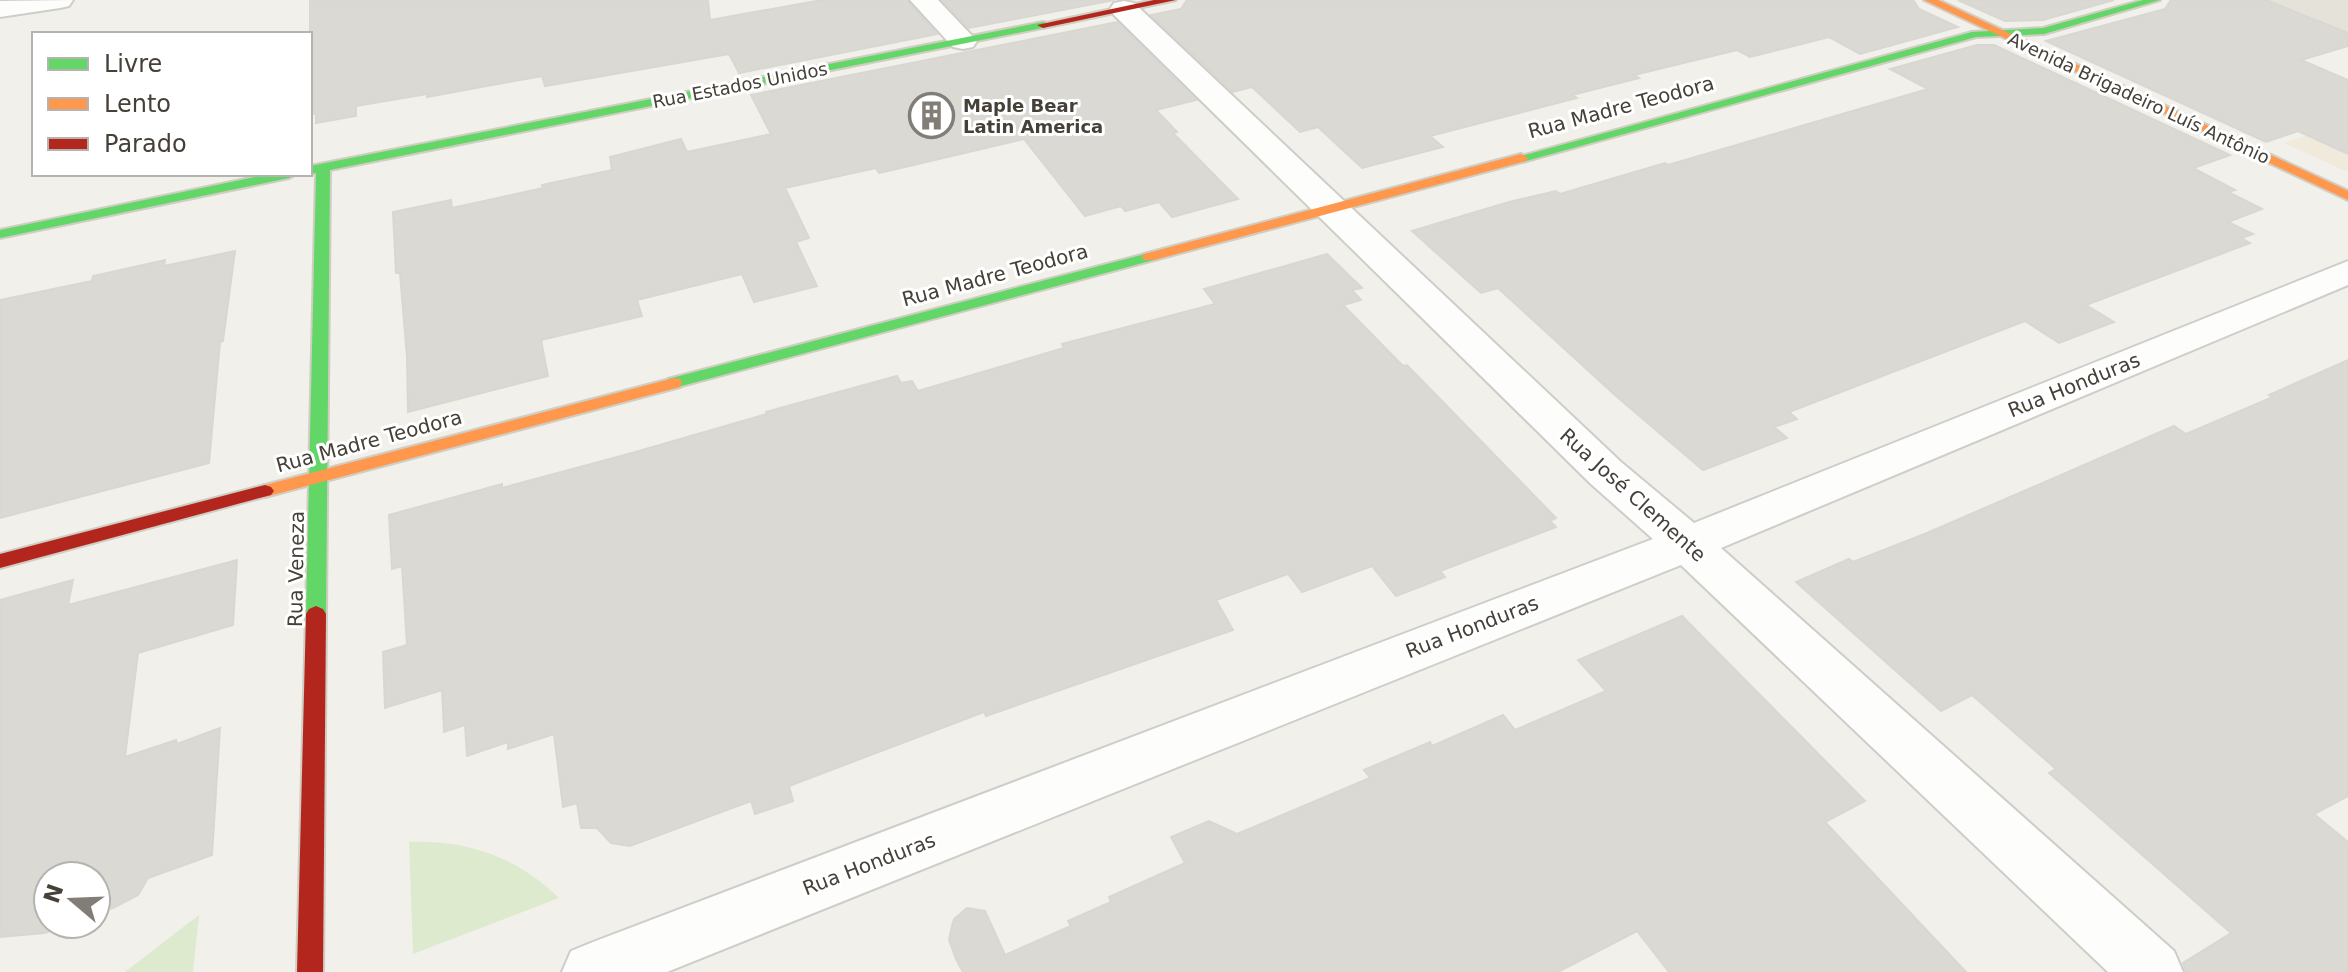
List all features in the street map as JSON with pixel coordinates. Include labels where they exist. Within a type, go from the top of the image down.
[{"type":"street","points":[[3,12],[60,0]]},
{"type":"street","points":[[923,0],[963,41]]},
{"type":"street","name":"Rua Estados Unidos","points":[[316,168],[1171,0]]},
{"type":"street","name":"Avenida Brigadeiro Luís Antônio","points":[[1929,0],[2348,196]]},
{"type":"street","name":"Rua Madre Teodora","points":[[0,561],[1332,209],[1949,41],[1976,34],[2044,31],[2155,0]]},
{"type":"street","name":"Rua José Clemente","points":[[1124,9],[1606,473],[1687,543],[1762,616],[2152,972]]},
{"type":"street","name":"Rua Veneza","points":[[310,972],[319,477],[316,168]]},
{"type":"street","points":[[0,234],[279,176]]},
{"type":"street","name":"Rua Honduras","points":[[593,972],[1687,543],[2348,272]]},
{"type":"shaded area","points":[[2266,0],[2348,0],[2348,33]]},
{"type":"shaded area","points":[[2348,122],[2348,172],[2284,143]]},
{"type":"green space","points":[[409,842],[451,844],[490,854],[526,872],[559,898],[413,954]]},
{"type":"green space","points":[[199,915],[193,972],[125,972]]},
{"type":"building","points":[[310,0],[708,0],[710,20],[822,0],[907,0],[937,34],[739,73],[729,54],[545,86],[542,76],[427,97],[427,94],[356,106],[356,116],[316,123],[316,113],[312,114]]},
{"type":"building","points":[[942,0],[1114,0],[969,28]]},
{"type":"building","points":[[1187,0],[1913,0],[1919,9],[1958,27],[1860,54],[1829,37],[1750,57],[1737,50],[1634,75],[1639,78],[1572,95],[1577,98],[1430,136],[1443,147],[1362,168],[1318,127],[1300,132],[1252,87],[1233,92],[1151,15],[1181,9]]},
{"type":"building","points":[[1958,0],[2114,0],[2043,20],[2005,21]]},
{"type":"building","points":[[2171,0],[2266,0],[2348,33],[2348,46],[2301,60],[2348,80],[2348,154],[2298,131],[2266,142],[2046,41],[2165,9]]},
{"type":"building","points":[[1117,22],[1196,100],[1156,110],[1177,132],[1173,133],[1238,199],[1172,217],[1159,202],[1125,211],[1121,206],[1085,216],[1024,139],[879,173],[876,168],[785,188],[809,238],[796,242],[817,286],[754,302],[742,274],[637,300],[642,316],[541,340],[548,376],[408,412],[407,357],[400,273],[396,273],[393,212],[451,200],[452,208],[543,188],[542,185],[612,170],[610,157],[681,139],[687,152],[771,134],[751,95]]},
{"type":"building","points":[[1977,45],[1994,45],[2230,155],[2193,168],[2235,190],[2228,192],[2262,209],[2228,222],[2253,234],[2241,238],[2250,243],[2086,305],[2114,322],[2059,343],[2025,321],[1789,412],[1797,419],[1774,427],[1787,438],[1703,470],[1616,396],[1498,288],[1481,293],[1412,231],[1509,202],[1556,191],[1560,194],[1665,163],[1668,165],[1928,89],[1890,69]]},
{"type":"building","points":[[235,251],[223,341],[220,342],[209,463],[0,518],[0,300],[92,281],[93,276],[165,260],[164,266]]},
{"type":"building","points":[[1327,254],[1362,288],[1352,290],[1361,300],[1343,305],[1403,366],[1407,365],[1556,518],[1550,521],[1556,527],[1440,571],[1445,577],[1396,596],[1372,566],[1302,592],[1288,574],[1216,600],[1233,630],[986,716],[984,712],[789,786],[793,801],[755,814],[751,801],[630,846],[611,843],[597,828],[581,828],[577,803],[563,807],[554,734],[508,749],[508,742],[467,756],[465,725],[444,732],[442,690],[385,708],[383,652],[407,645],[402,566],[392,569],[389,515],[632,453],[897,376],[901,383],[912,381],[918,391],[1064,348],[1062,344],[1215,304],[1204,289]]},
{"type":"building","points":[[2348,360],[2348,796],[2314,814],[2348,842],[2348,972],[2186,972],[2183,963],[2231,933],[2049,773],[2056,769],[1972,695],[1941,711],[1796,582],[1849,559],[1853,562],[1927,533],[2174,426],[2186,434],[2273,397],[2269,395]]},
{"type":"building","points":[[237,560],[233,625],[138,653],[125,757],[176,740],[177,744],[220,728],[212,855],[148,878],[138,895],[112,908],[112,860],[32,860],[32,934],[0,937],[0,600],[73,580],[68,605]]},
{"type":"building","points":[[1682,616],[1865,801],[1825,822],[1966,972],[1669,972],[1637,931],[1558,972],[963,972],[956,959],[949,940],[952,926],[954,919],[967,908],[985,911],[1005,955],[1071,926],[1068,921],[1111,902],[1109,897],[1185,863],[1171,837],[1209,821],[1237,834],[1370,778],[1364,770],[1430,742],[1432,746],[1503,715],[1515,730],[1606,691],[1578,660]]},
{"type":"traffic: fast","points":[[1521,158],[1976,34],[2044,31],[2155,0]]},
{"type":"traffic: fast","points":[[312,170],[1043,25]]},
{"type":"traffic: fast","points":[[316,614],[323,167]]},
{"type":"traffic: fast","points":[[0,234],[279,176]]},
{"type":"traffic: fast","points":[[674,383],[1149,257]]},
{"type":"traffic: slow","points":[[1929,0],[2348,196]]},
{"type":"traffic: slow","points":[[1149,257],[1521,158]]},
{"type":"traffic: slow","points":[[265,491],[674,383]]},
{"type":"traffic: jam","points":[[1043,25],[1171,0]]},
{"type":"traffic: jam","points":[[0,561],[265,491]]},
{"type":"traffic: jam","points":[[310,972],[316,614]]},
{"type":"place","name":"Maple Bear Latin America","points":[[932,115]]}]
